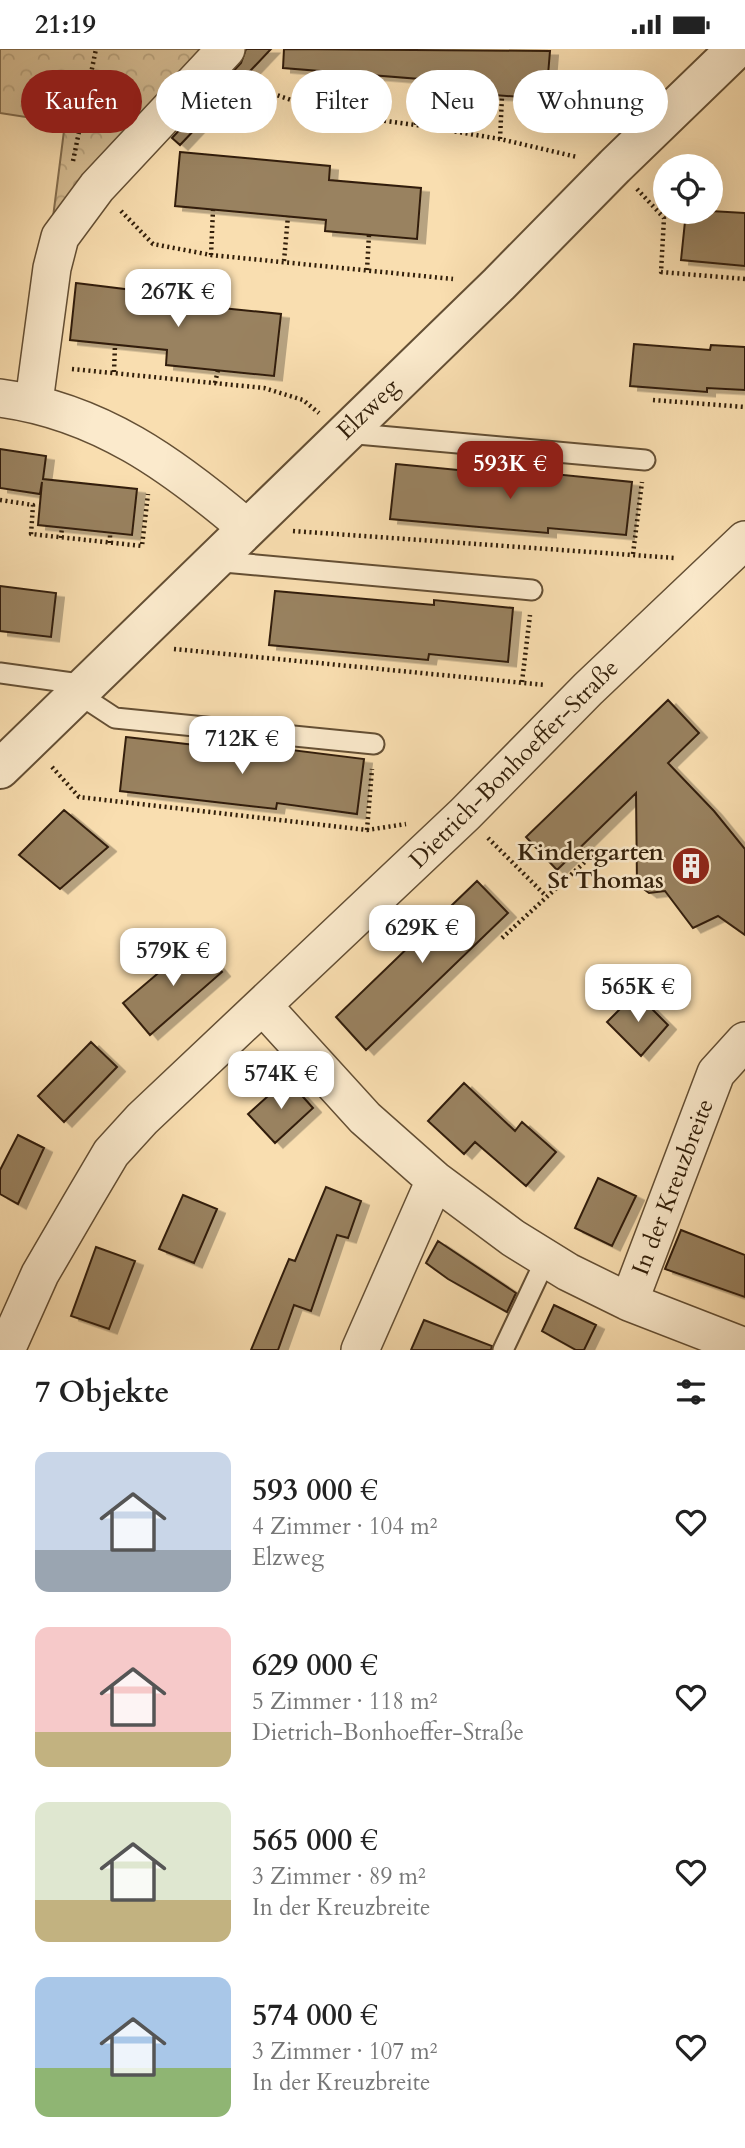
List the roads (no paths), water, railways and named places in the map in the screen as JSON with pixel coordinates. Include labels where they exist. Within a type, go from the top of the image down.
[{"type":"street","name":"Elzweg","points":[[0,769],[499,284],[615,166],[736,49]]},
{"type":"street","points":[[226,50],[84,180],[60,237],[25,389],[152,454],[201,489],[247,528]]},
{"type":"street","name":"Dietrich-Bonhoeffer-Straße","points":[[6,1350],[40,1274],[111,1153],[175,1087],[465,814],[588,689],[734,551]]},
{"type":"street","name":"In der Kreuzbreite","points":[[263,1006],[365,1118],[435,1179],[513,1238],[546,1259],[629,1302],[745,1347]]},
{"type":"street","name":"In der Kreuzbreite","points":[[629,1302],[716,1073],[745,1041]]},
{"type":"street","points":[[360,1350],[435,1179]]},
{"type":"lane","points":[[344,432],[645,460]]},
{"type":"lane","points":[[212,561],[532,590]]},
{"type":"lane","points":[[0,673],[82,689],[115,718],[374,744]]},
{"type":"lane","points":[[503,1350],[546,1259]]},
{"type":"place","name":"Kindergarten St Thomas","points":[[691,866]]}]
